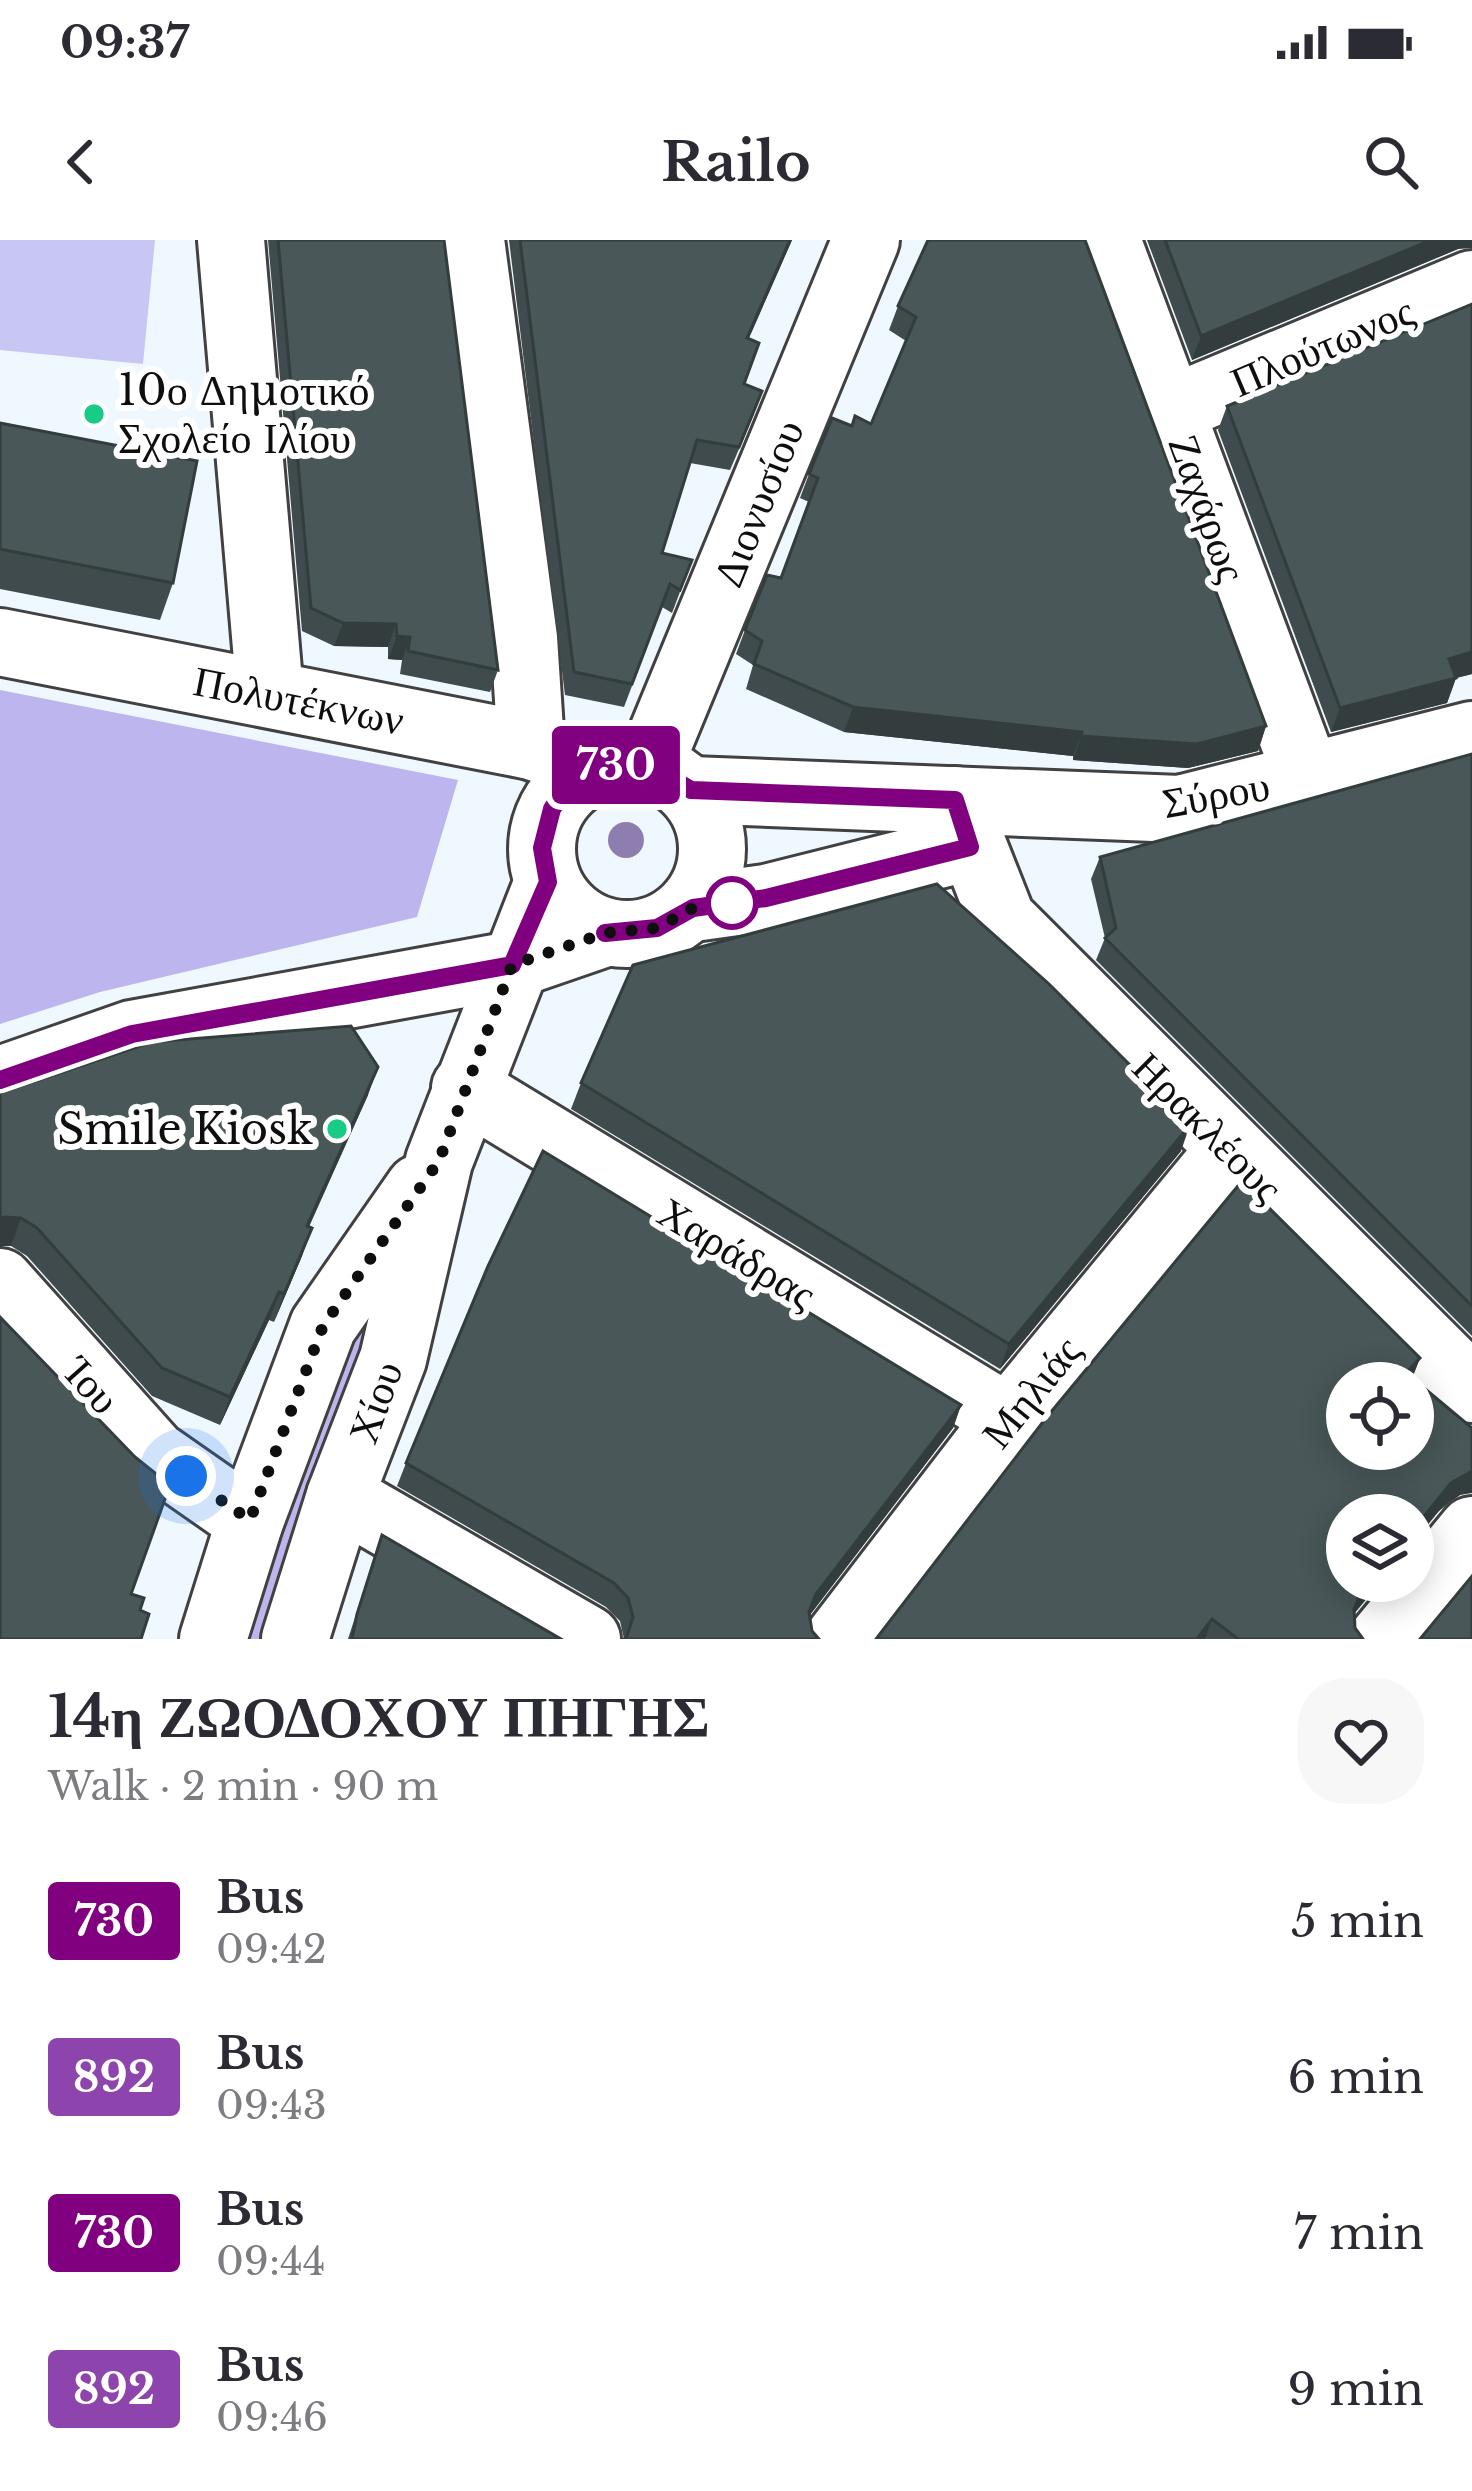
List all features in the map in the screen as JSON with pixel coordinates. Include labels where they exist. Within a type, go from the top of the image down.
[{"type":"street","points":[[231,240],[270,694]]},
{"type":"street","points":[[471,240],[524,638],[531,746]]},
{"type":"street","name":"Διονυσίου","points":[[646,775],[866,240]]},
{"type":"street","name":"Ζαχάρως","points":[[1107,240],[1307,776]]},
{"type":"street","name":"Πλούτωνος","points":[[1172,409],[1472,284]]},
{"type":"street","name":"Πολυτέκνων","points":[[0,642],[531,746],[646,775]]},
{"type":"street","name":"Σύρου","points":[[646,775],[962,824],[1180,809],[1472,735]]},
{"type":"street","points":[[0,1080],[132,1034],[512,965],[605,933],[657,928],[693,908],[709,866],[711,838],[646,775],[563,792],[552,809],[542,848],[548,882],[576,918],[605,933]]},
{"type":"street","name":"Σύρου","points":[[693,908],[766,898],[962,824]]},
{"type":"street","name":"Ηρακλέους","points":[[962,824],[1002,919],[1472,1389]]},
{"type":"street","name":"Χίου","points":[[295,1639],[340,1496],[393,1359],[439,1161],[548,882]]},
{"type":"street","name":"Χαράδρας","points":[[465,1088],[1009,1418]]},
{"type":"street","name":"Μηλιάς","points":[[838,1639],[1009,1418],[1230,1150]]},
{"type":"street","name":"Χίου","points":[[213,1639],[250,1520],[323,1326],[439,1161]]},
{"type":"street","name":"Ίου","points":[[0,1282],[154,1454],[250,1520]]},
{"type":"street","points":[[340,1496],[587,1639]]},
{"type":"street","points":[[1382,1639],[1472,1530]]},
{"type":"shaded area","points":[[0,240],[155,240],[143,364],[0,350]]},
{"type":"shaded area","points":[[0,690],[458,780],[417,917],[100,992],[0,1024]]},
{"type":"shaded area","points":[[364,1315],[371,1322],[267,1639],[235,1639],[264,1547]]},
{"type":"building","points":[[278,240],[444,240],[498,670],[408,651],[410,637],[397,636],[396,624],[343,623],[311,608]]},
{"type":"building","points":[[520,240],[790,240],[747,338],[759,343],[744,384],[762,391],[739,447],[697,440],[662,553],[692,560],[680,590],[670,584],[632,684],[574,672]]},
{"type":"building","points":[[928,240],[1085,240],[1266,726],[1197,744],[1081,736],[1082,732],[853,707],[754,664],[762,641],[745,630],[767,575],[781,578],[818,478],[809,474],[832,418],[852,426],[855,416],[871,424],[916,317],[898,306]]},
{"type":"building","points":[[1165,240],[1431,240],[1201,336]]},
{"type":"building","points":[[1472,304],[1472,652],[1449,659],[1456,678],[1340,708],[1227,406]]},
{"type":"building","points":[[0,423],[197,461],[173,583],[0,549]]},
{"type":"building","points":[[1472,754],[1472,1306],[1105,938],[1116,928],[1100,857]]},
{"type":"building","points":[[937,884],[1049,984],[1190,1125],[1009,1344],[581,1083],[633,965]]},
{"type":"building","points":[[351,1026],[378,1067],[307,1226],[312,1228],[284,1294],[279,1292],[230,1397],[162,1368],[37,1228],[21,1218],[0,1219],[0,1093],[152,1042]]},
{"type":"building","points":[[543,1151],[961,1405],[816,1594],[809,1612],[812,1631],[819,1639],[624,1639],[633,1617],[628,1598],[614,1583],[406,1463],[488,1266]]},
{"type":"building","points":[[1242,1181],[1420,1358],[1416,1362],[1326,1362],[1326,1470],[1434,1470],[1434,1396],[1472,1428],[1472,1471],[1451,1483],[1434,1504],[1434,1494],[1326,1494],[1326,1602],[1357,1602],[1355,1628],[1363,1639],[1238,1639],[1212,1619],[1197,1639],[876,1639],[1046,1418]]},
{"type":"building","points":[[0,1317],[135,1457],[170,1485],[131,1594],[144,1598],[140,1610],[149,1614],[141,1639],[0,1639]]},
{"type":"building","points":[[382,1535],[561,1639],[352,1639]]},
{"type":"building","points":[[1472,1576],[1472,1639],[1420,1639]]},
{"type":"bus line","name":"730","points":[[0,1080],[132,1034],[318,1004],[512,965],[548,882],[544,827],[563,792],[596,769],[650,766],[673,775],[691,790],[955,800],[970,847],[766,898],[693,908],[657,928],[605,933]]},
{"type":"place","name":"10ο Δημοτικό Σχολείο Ιλίου","points":[[94,414]]},
{"type":"place","name":"Smile Kiosk","points":[[337,1129]]},
{"type":"route","points":[[186,1476],[250,1520],[323,1326],[439,1161],[512,965],[605,933],[657,928],[693,908],[732,903]]}]
